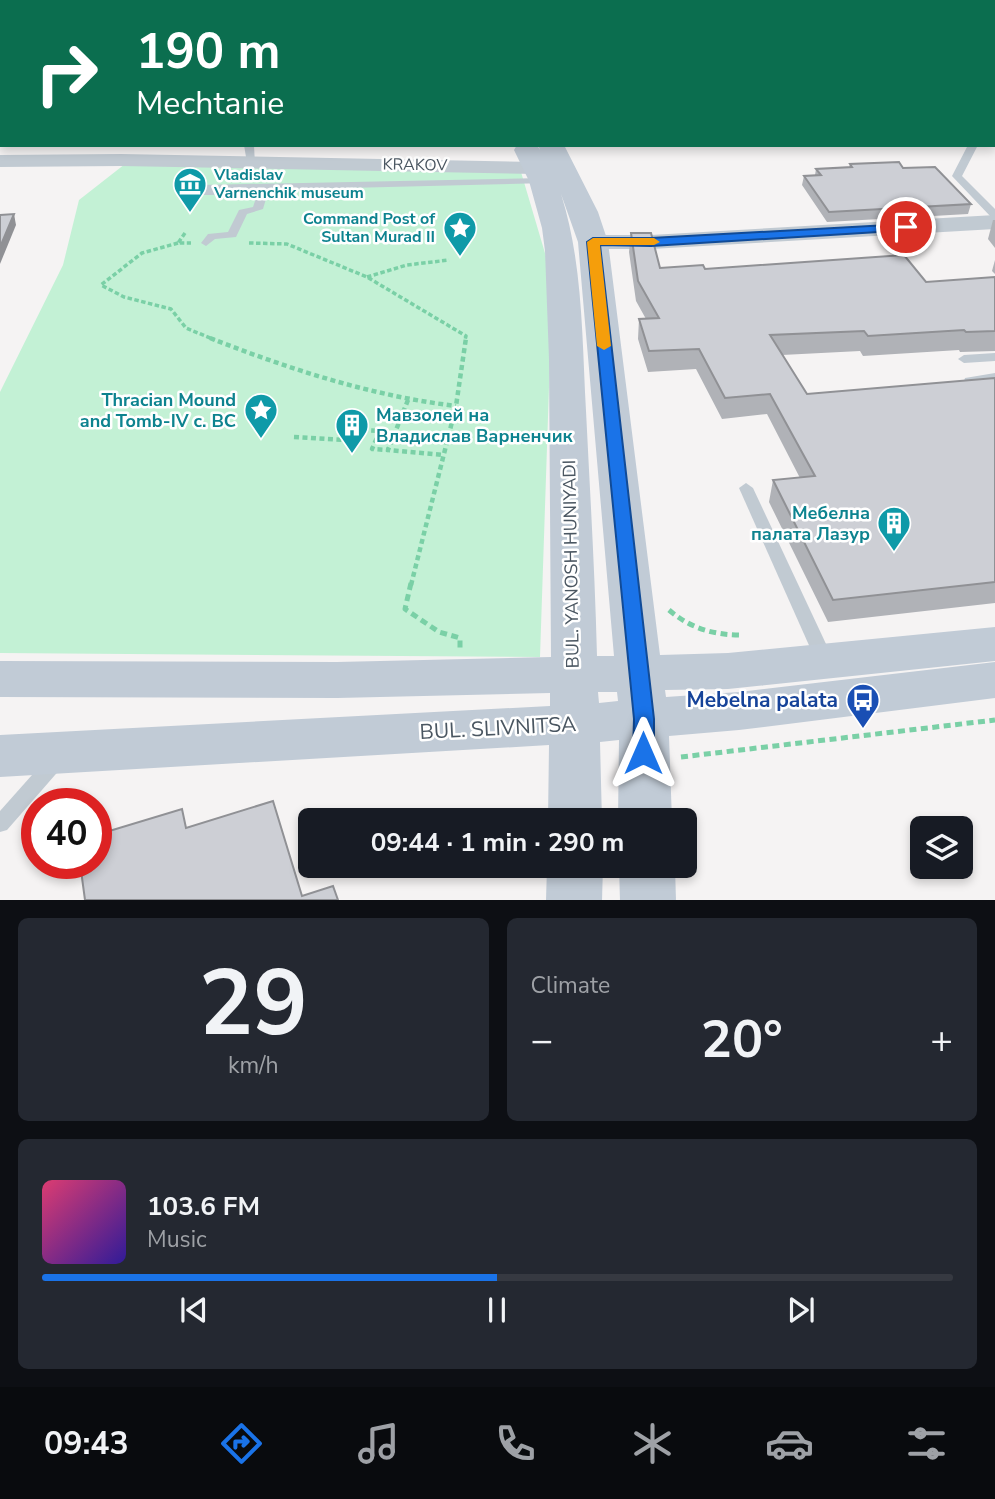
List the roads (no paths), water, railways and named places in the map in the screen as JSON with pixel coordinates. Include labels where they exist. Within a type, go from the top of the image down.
[{"type":"street","name":"KRAKOV","points":[[0,160],[251,154],[539,160]]},
{"type":"street","points":[[539,160],[584,212],[593,242],[641,696],[645,808]]},
{"type":"street","name":"BUL. YANOSH HUNIYADI","points":[[539,160],[557,228],[560,251],[575,700],[575,808]]},
{"type":"street","points":[[593,242],[651,242],[995,222]]},
{"type":"street","name":"BUL. SLIVNITSA","points":[[641,696],[727,671],[995,644]]},
{"type":"street","name":"BUL. SLIVNITSA","points":[[0,679],[337,680],[575,700]]},
{"type":"street","name":"BUL. SLIVNITSA","points":[[0,756],[62,753],[575,700],[641,696],[739,711],[995,680]]},
{"type":"street","points":[[575,878],[575,900]]},
{"type":"street","points":[[647,878],[648,900]]},
{"type":"lane","points":[[972,147],[957,176],[995,215]]},
{"type":"lane","points":[[206,243],[212,236],[232,235],[243,212],[258,209],[263,192],[199,192],[201,188],[539,160]]},
{"type":"lane","points":[[964,359],[995,357]]},
{"type":"lane","points":[[954,383],[995,377]]},
{"type":"lane","points":[[746,488],[825,663]]},
{"type":"lane","points":[[0,824],[62,753]]},
{"type":"place","name":"Vladislav Varnenchik museum","points":[[190,214]]},
{"type":"place","name":"Command Post of Sultan Murad II","points":[[460,258]]},
{"type":"place","name":"Thracian Mound and Tomb-IV c. BC","points":[[261,440]]},
{"type":"place","name":"Мавзолей на Владислав Варненчик","points":[[352,455]]},
{"type":"place","name":"Мебелна палата Лазур","points":[[894,553]]},
{"type":"place","name":"Mebelna palata","points":[[863,730]]}]
